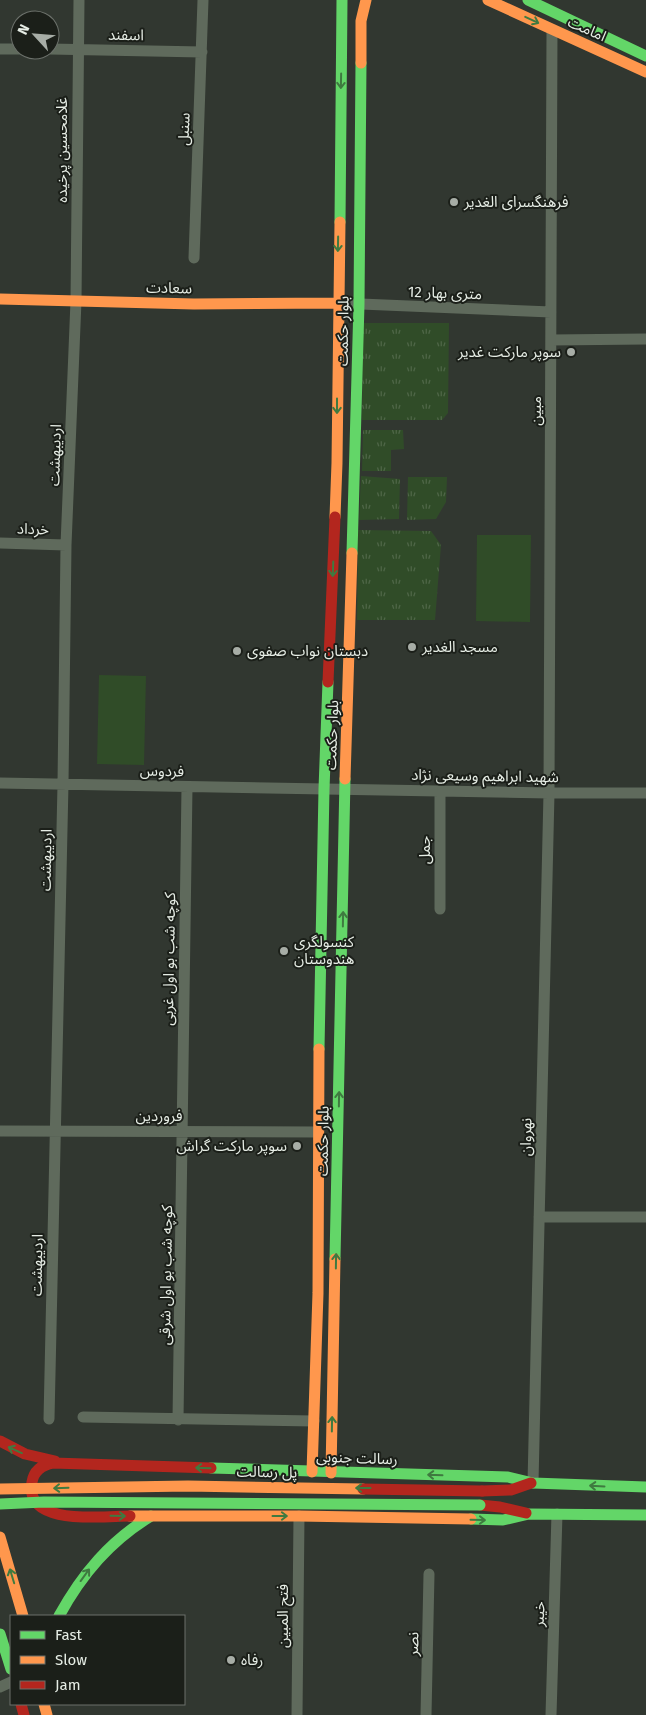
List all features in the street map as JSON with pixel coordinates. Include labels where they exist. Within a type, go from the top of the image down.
[{"type":"street","name":"غلامحسین پرخیده","points":[[76,301],[79,0]]},
{"type":"street","name":"سنبل","points":[[194,258],[203,0]]},
{"type":"street","name":"بلوار حکمت","points":[[312,1472],[318,1293],[318,1132],[324,789],[337,463],[337,304],[342,0]]},
{"type":"street","name":"بلوار حکمت","points":[[331,1472],[345,790],[359,304],[361,21],[366,0]]},
{"type":"street","name":"امامت","points":[[488,0],[646,72]]},
{"type":"street","name":"امامت","points":[[528,0],[646,56]]},
{"type":"street","name":"مبین","points":[[548,793],[552,30]]},
{"type":"street","name":"اسفند","points":[[60,49],[202,52]]},
{"type":"street","name":"سعادت","points":[[0,299],[194,304],[337,304]]},
{"type":"street","name":"اردیبهشت","points":[[49,1419],[63,784],[66,545],[76,301]]},
{"type":"street","name":"12 متری بهار","points":[[337,304],[551,312]]},
{"type":"street","points":[[551,340],[646,339]]},
{"type":"street","name":"خرداد","points":[[0,543],[66,545]]},
{"type":"street","name":"فردوس","points":[[0,783],[324,789]]},
{"type":"street","name":"کوچه شب بو اول غربی","points":[[183,1130],[183,966],[187,787]]},
{"type":"street","name":"شهید ابراهیم وسیعی نژاد","points":[[324,789],[646,793]]},
{"type":"street","name":"جمل","points":[[440,790],[440,909]]},
{"type":"street","name":"نهروان","points":[[533,1483],[548,793]]},
{"type":"street","name":"فروردین","points":[[0,1131],[183,1130],[318,1132]]},
{"type":"street","name":"کوچه شب بو اول شرقی","points":[[178,1420],[183,1130]]},
{"type":"street","points":[[539,1217],[646,1217]]},
{"type":"street","points":[[83,1417],[314,1421]]},
{"type":"street","points":[[0,1441],[24,1454],[66,1464]]},
{"type":"street","points":[[66,1464],[53,1463],[43,1465],[32,1478],[31,1490],[34,1502],[48,1513],[69,1516],[299,1516],[503,1520],[529,1514],[646,1515]]},
{"type":"street","name":"رسالت جنوبی","points":[[66,1464],[508,1477],[533,1483],[646,1487]]},
{"type":"street","name":"پل رسالت","points":[[0,1489],[188,1486],[482,1491],[511,1490],[533,1483]]},
{"type":"street","name":"پل رسالت","points":[[0,1504],[44,1502],[480,1506],[500,1507],[529,1514]]},
{"type":"street","name":"خیبر","points":[[551,1715],[557,1514]]},
{"type":"street","points":[[60,1615],[70,1595],[107,1548],[123,1534],[151,1516]]},
{"type":"street","name":"فتح المبین","points":[[298,1715],[299,1516]]},
{"type":"street","points":[[0,1537],[23,1615]]},
{"type":"street","name":"نصر","points":[[426,1715],[429,1574]]},
{"type":"street","points":[[0,1634],[3,1650],[10,1667]]},
{"type":"green space","points":[[363,323],[449,323],[448,413],[442,420],[362,420]]},
{"type":"green space","points":[[363,430],[403,430],[404,449],[391,450],[391,471],[362,471]]},
{"type":"green space","points":[[361,476],[400,479],[399,519],[359,520]]},
{"type":"green space","points":[[408,477],[447,477],[446,502],[436,519],[407,520]]},
{"type":"green space","points":[[358,530],[431,531],[441,545],[435,620],[357,620]]},
{"type":"green space","points":[[477,535],[531,535],[530,622],[476,621]]},
{"type":"green space","points":[[99,675],[146,676],[144,765],[97,764]]},
{"type":"traffic: fast","points":[[340,222],[342,0]]},
{"type":"traffic: fast","points":[[528,0],[646,56]]},
{"type":"traffic: fast","points":[[352,553],[359,304],[361,63]]},
{"type":"traffic: fast","points":[[319,1049],[328,682]]},
{"type":"traffic: fast","points":[[335,1259],[345,779]]},
{"type":"traffic: fast","points":[[211,1468],[508,1477],[533,1483],[646,1487]]},
{"type":"traffic: fast","points":[[0,1504],[44,1502],[480,1505]]},
{"type":"traffic: fast","points":[[471,1519],[503,1520],[529,1514],[646,1515]]},
{"type":"traffic: fast","points":[[60,1615],[77,1586],[98,1560],[123,1536],[151,1516]]},
{"type":"traffic: fast","points":[[0,1634],[10,1666]]},
{"type":"traffic: slow","points":[[361,63],[361,21],[366,0]]},
{"type":"traffic: slow","points":[[488,0],[646,72]]},
{"type":"traffic: slow","points":[[335,517],[340,222]]},
{"type":"traffic: slow","points":[[0,299],[194,304],[337,303]]},
{"type":"traffic: slow","points":[[345,779],[352,553]]},
{"type":"traffic: slow","points":[[312,1472],[318,1293],[319,1049]]},
{"type":"traffic: slow","points":[[331,1473],[335,1259]]},
{"type":"traffic: slow","points":[[0,1489],[188,1486],[363,1489]]},
{"type":"traffic: slow","points":[[130,1516],[471,1519]]},
{"type":"traffic: slow","points":[[0,1537],[23,1615]]},
{"type":"traffic: slow","points":[[44,1705],[47,1715]]},
{"type":"traffic: jam","points":[[328,682],[335,517]]},
{"type":"traffic: jam","points":[[0,1441],[25,1454],[55,1461]]},
{"type":"traffic: jam","points":[[130,1516],[85,1517],[52,1513],[40,1506],[33,1496],[33,1478],[39,1469],[53,1463],[211,1468]]},
{"type":"traffic: jam","points":[[482,1491],[511,1490],[531,1483]]},
{"type":"traffic: jam","points":[[363,1489],[482,1491]]},
{"type":"traffic: jam","points":[[480,1505],[526,1513]]},
{"type":"traffic: jam","points":[[21,1705],[24,1715]]},
{"type":"place","name":"فرهنگسرای الغدیر","points":[[454,202]]},
{"type":"place","name":"سوپر مارکت غدیر","points":[[571,352]]},
{"type":"place","name":"مسجد الغدیر","points":[[412,647]]},
{"type":"place","name":"دبستان نواب صفوی","points":[[237,651]]},
{"type":"place","name":"کنسولگری هندوستان","points":[[284,951]]},
{"type":"place","name":"سوپر مارکت گراش","points":[[297,1146]]},
{"type":"place","name":"رفاه","points":[[231,1660]]}]
